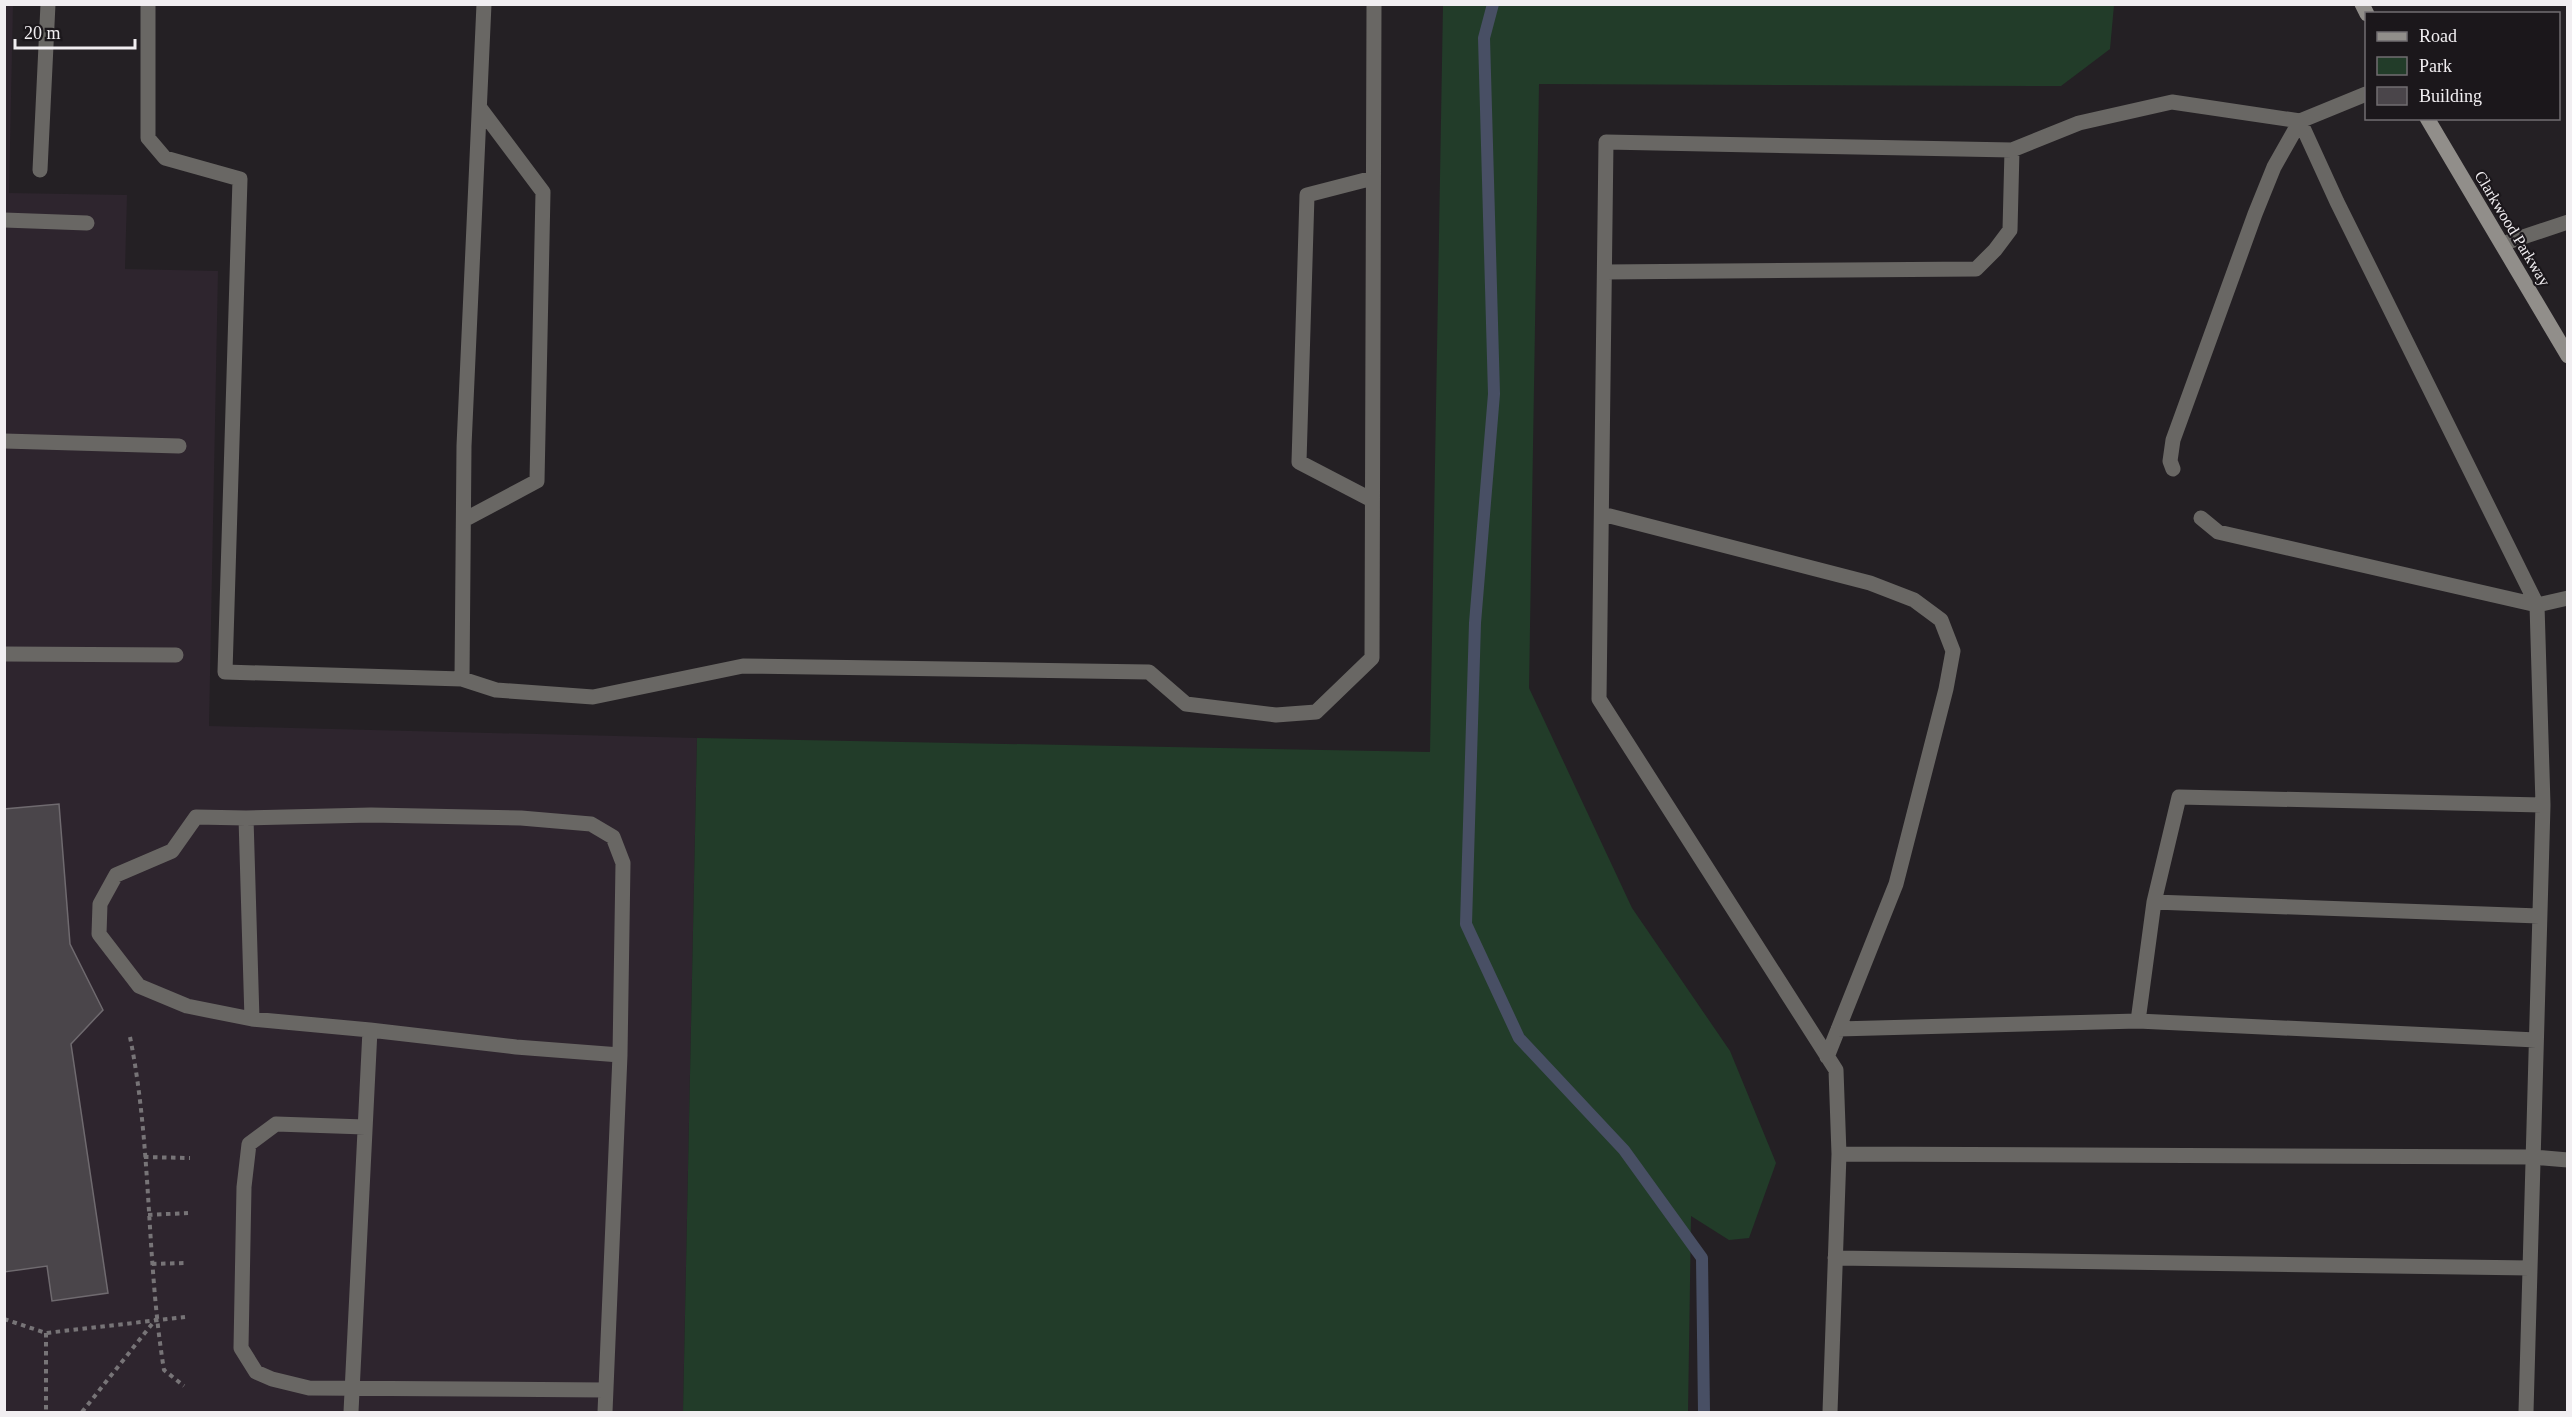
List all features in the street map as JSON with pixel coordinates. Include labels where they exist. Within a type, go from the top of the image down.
[{"type":"street","name":"Clarkwood Parkway","points":[[2428,120],[2568,356]]},
{"type":"lane","points":[[40,170],[48,4]]},
{"type":"lane","points":[[148,4],[148,138],[165,158],[240,178],[225,672],[462,679],[496,690],[593,697],[743,666],[1149,672],[1186,704],[1276,715],[1316,712],[1372,658],[1374,4]]},
{"type":"lane","points":[[462,679],[464,446],[484,4]]},
{"type":"lane","points":[[1830,1413],[1839,1154],[1836,1070],[1599,699],[1606,142],[2012,150],[2079,123],[2172,102],[2300,121],[2365,95]]},
{"type":"lane","points":[[464,520],[537,481],[543,192],[480,108]]},
{"type":"lane","points":[[2173,469],[2170,460],[2173,440],[2247,237],[2274,167],[2300,121]]},
{"type":"lane","points":[[2300,121],[2337,202],[2537,605],[2543,805],[2526,1413]]},
{"type":"lane","points":[[1605,272],[1976,269],[1995,250],[2010,230],[2012,150]]},
{"type":"lane","points":[[1372,500],[1299,462],[1306,195],[1373,178]]},
{"type":"lane","points":[[4,220],[87,223]]},
{"type":"lane","points":[[2502,244],[2568,222]]},
{"type":"lane","points":[[4,441],[179,446]]},
{"type":"lane","points":[[1602,514],[1870,583],[1914,600],[1941,620],[1953,651],[1946,689],[1896,884],[1827,1057]]},
{"type":"lane","points":[[2200,518],[2218,532],[2537,605],[2568,598]]},
{"type":"lane","points":[[4,654],[177,655]]},
{"type":"lane","points":[[2138,1021],[2154,902],[2179,797],[2543,805]]},
{"type":"lane","points":[[605,1413],[620,1054],[623,863],[613,837],[591,824],[521,819],[370,815],[196,818],[172,851],[116,875],[99,904],[99,934],[139,986],[187,1006],[252,1019],[516,1047],[620,1054]]},
{"type":"lane","points":[[246,818],[252,1019]]},
{"type":"lane","points":[[2154,902],[2539,916]]},
{"type":"lane","points":[[1839,1029],[2138,1021],[2536,1040]]},
{"type":"lane","points":[[351,1413],[370,1030]]},
{"type":"lane","points":[[365,1127],[276,1124],[249,1144],[244,1187],[240,1348],[256,1372],[272,1379],[309,1388],[606,1390]]},
{"type":"lane","points":[[1839,1154],[2532,1157],[2568,1160]]},
{"type":"lane","points":[[1836,1258],[2530,1268]]},
{"type":"path","points":[[130,1037],[138,1085],[156,1319],[164,1370],[184,1386]]},
{"type":"path","points":[[144,1157],[190,1158]]},
{"type":"path","points":[[148,1215],[188,1213]]},
{"type":"path","points":[[152,1264],[187,1263]]},
{"type":"path","points":[[4,1319],[46,1333],[185,1317]]},
{"type":"path","points":[[82,1413],[156,1319]]},
{"type":"path","points":[[46,1333],[46,1413]]},
{"type":"shaded area","points":[[13,4],[9,193],[127,195],[125,269],[218,271],[209,726],[697,738],[683,1412],[5,1412],[4,5]]},
{"type":"green space","points":[[1443,5],[2114,5],[2110,49],[2061,86],[1539,84],[1529,688],[1632,908],[1730,1051],[1776,1163],[1749,1238],[1729,1240],[1691,1216],[1688,1412],[683,1412],[697,738],[1430,752]]},
{"type":"building","points":[[59,804],[70,944],[103,1010],[71,1044],[108,1293],[52,1301],[47,1266],[4,1272],[4,809]]},
{"type":"waterway","points":[[1493,4],[1484,38],[1494,394],[1475,623],[1466,924],[1519,1038],[1624,1150],[1702,1258],[1704,1412]]}]
